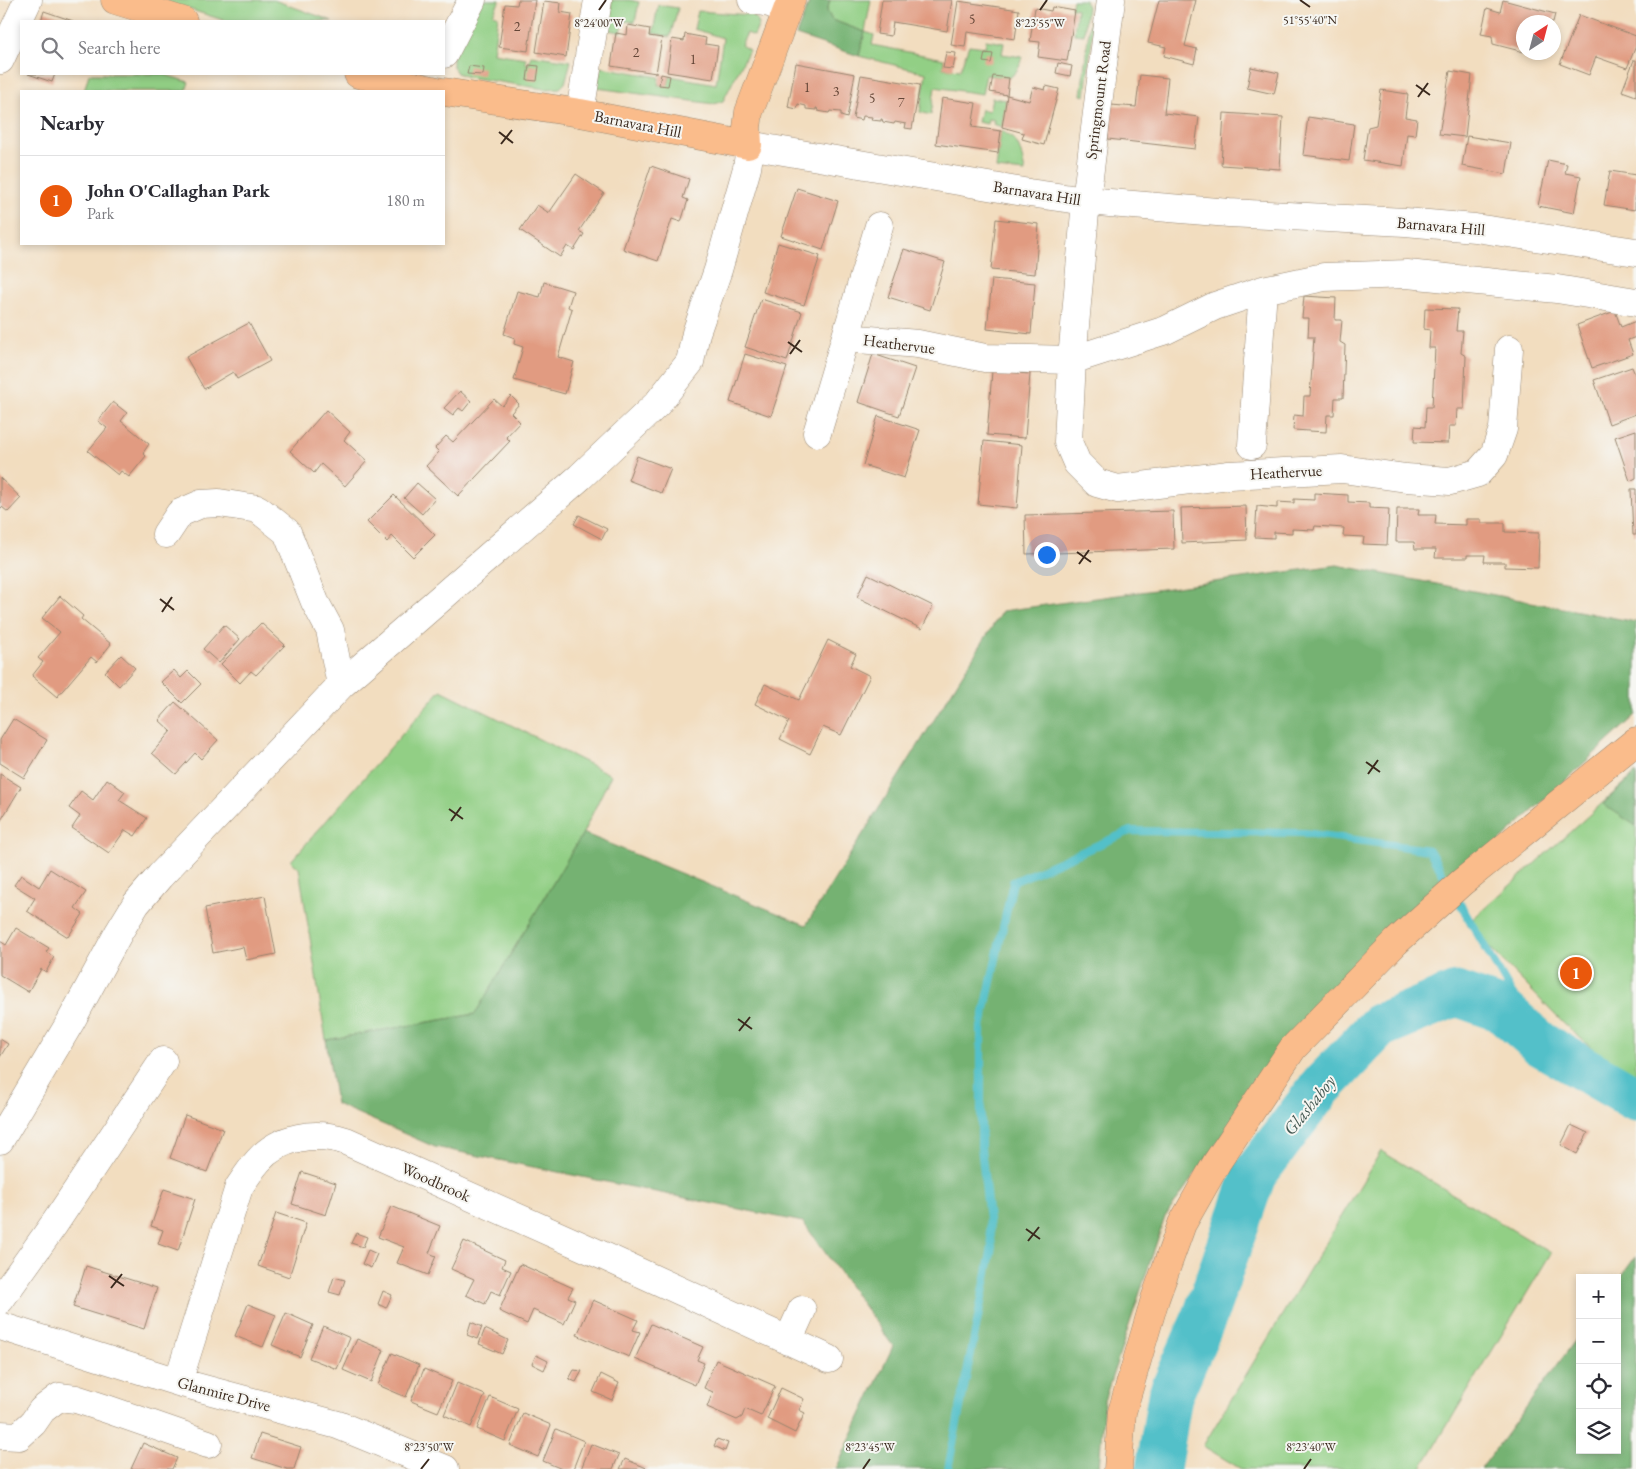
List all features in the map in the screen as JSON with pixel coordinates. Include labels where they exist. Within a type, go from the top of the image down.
[{"type":"main road","points":[[115,0],[180,20]]},
{"type":"main road","points":[[748,145],[747,128],[750,112],[789,5]]},
{"type":"main road","name":"Barnavara Hill","points":[[364,75],[748,145]]},
{"type":"main road","points":[[1118,1469],[1122,1412],[1155,1299],[1182,1224],[1217,1162],[1293,1048],[1396,942],[1461,882],[1636,741]]},
{"type":"street","points":[[0,60],[28,0]]},
{"type":"street","points":[[445,52],[472,0]]},
{"type":"street","points":[[580,113],[598,0]]},
{"type":"street","points":[[752,0],[789,5]]},
{"type":"street","name":"Springmount Road","points":[[1086,201],[1111,0]]},
{"type":"street","points":[[0,1140],[71,1022],[100,965],[136,904],[160,876],[341,685],[580,477],[658,404],[690,362],[696,333],[718,270],[747,168],[748,145]]},
{"type":"street","name":"Barnavara Hill","points":[[748,145],[1086,201],[1229,213],[1413,222],[1475,228],[1636,252]]},
{"type":"street","name":"Heathervue","points":[[1086,201],[1072,360],[1068,442],[1077,463],[1096,483],[1118,489],[1229,475],[1342,469],[1406,478],[1450,481],[1478,472],[1494,455],[1503,429],[1509,349]]},
{"type":"street","points":[[817,433],[879,226]]},
{"type":"street","name":"Heathervue","points":[[846,338],[918,344],[985,358],[1072,360],[1166,330],[1215,306],[1263,290],[1324,277],[1407,274],[1557,290],[1636,302]]},
{"type":"street","name":"Heathervue","points":[[1252,444],[1263,290]]},
{"type":"street","points":[[166,534],[180,513],[201,504],[219,503],[258,509],[287,532],[316,602],[330,630],[341,685]]},
{"type":"street","points":[[0,1300],[55,1223],[163,1062]]},
{"type":"street","name":"Woodbrook","points":[[178,1382],[239,1187],[258,1161],[272,1148],[285,1141],[319,1136],[333,1137],[346,1141],[606,1257],[828,1360]]},
{"type":"street","points":[[788,1341],[802,1310]]},
{"type":"street","name":"Glanmire Drive","points":[[0,1326],[178,1382],[338,1425],[445,1469]]},
{"type":"street","points":[[0,1436],[19,1436],[33,1424],[42,1410],[58,1397],[76,1399],[208,1444]]},
{"type":"green space","points":[[160,0],[274,0],[329,20],[223,20]]},
{"type":"green space","points":[[481,0],[500,0],[493,14],[498,16],[493,53],[526,58],[525,63],[529,64],[531,55],[571,61],[565,83],[560,88],[545,89],[468,77],[457,73],[453,67],[453,56]]},
{"type":"green space","points":[[612,0],[639,2],[635,22],[624,21],[621,32],[607,30]]},
{"type":"green space","points":[[810,0],[830,0],[827,11],[832,20],[865,32],[859,56],[796,35]]},
{"type":"green space","points":[[830,0],[871,0],[865,32],[874,35],[872,45],[944,59],[943,68],[960,70],[969,45],[985,47],[986,40],[1004,43],[1002,54],[1022,57],[1020,64],[1009,78],[986,75],[982,94],[935,87],[931,115],[920,112],[926,73],[859,56],[864,32],[832,20],[827,11]]},
{"type":"green space","points":[[1073,0],[1085,0],[1087,7],[1084,35],[1074,34],[1077,9],[1071,8]]},
{"type":"green space","points":[[658,5],[678,8],[670,37],[653,33]]},
{"type":"green space","points":[[1092,5],[1096,5],[1085,96],[1081,95]]},
{"type":"green space","points":[[698,11],[750,15],[755,17],[759,24],[754,36],[747,33],[741,45],[749,50],[723,101],[714,104],[597,88],[601,67],[659,77],[658,85],[668,86],[670,76],[716,84],[723,38],[694,29]]},
{"type":"green space","points":[[89,75],[165,75],[189,82],[186,90],[84,90]]},
{"type":"green space","points":[[992,98],[1006,100],[1002,127],[993,124],[994,120],[988,119],[987,124],[978,122],[981,109],[989,111]]},
{"type":"green space","points":[[1001,131],[1013,139],[1019,148],[1025,172],[996,169]]},
{"type":"green space","points":[[1337,565],[1636,622],[1636,715],[1444,893],[1285,1046],[1165,1217],[1104,1401],[1099,1469],[836,1469],[893,1346],[803,1222],[435,1147],[336,1104],[326,1040],[475,1014],[583,833],[806,925],[1002,611]]},
{"type":"green space","points":[[441,690],[611,775],[583,833],[475,1014],[326,1040],[299,868],[291,861]]},
{"type":"green space","points":[[1636,773],[1636,1086],[1563,1023],[1467,924]]},
{"type":"green space","points":[[1636,773],[1636,826],[1603,804]]},
{"type":"green space","points":[[1381,1151],[1551,1253],[1421,1469],[1241,1469],[1203,1446]]},
{"type":"green space","points":[[1636,1256],[1636,1469],[1481,1469],[1576,1339],[1576,1454],[1621,1454],[1621,1277]]},
{"type":"building","points":[[518,0],[535,0],[528,51],[499,47],[505,4],[517,5]]},
{"type":"building","points":[[882,0],[952,0],[947,31],[893,22],[891,36],[877,34]]},
{"type":"building","points":[[1159,0],[1196,0],[1185,46],[1197,49],[1194,64],[1164,56],[1166,47],[1148,43]]},
{"type":"building","points":[[1503,0],[1555,14],[1516,15],[1516,50],[1493,44],[1492,36],[1481,34],[1487,8],[1500,12]]},
{"type":"building","points":[[544,1],[561,3],[560,12],[572,14],[566,57],[536,52]]},
{"type":"building","points":[[958,1],[1019,10],[1015,39],[967,32],[965,47],[951,45]]},
{"type":"building","points":[[1052,7],[1075,11],[1067,61],[1038,57],[1040,42],[1030,41],[1035,8],[1051,11]]},
{"type":"building","points":[[44,11],[70,20],[41,20]]},
{"type":"building","points":[[1579,15],[1636,36],[1636,46],[1627,68],[1596,57],[1589,75],[1560,64]]},
{"type":"building","points":[[628,25],[650,29],[649,36],[662,38],[656,73],[611,66],[616,33],[627,35]]},
{"type":"building","points":[[685,34],[706,38],[705,44],[718,46],[713,79],[667,72],[672,39],[684,41]]},
{"type":"building","points":[[946,52],[956,53],[953,69],[943,68]]},
{"type":"building","points":[[985,53],[993,54],[991,63],[983,62]]},
{"type":"building","points":[[1634,60],[1636,60],[1636,96],[1622,91]]},
{"type":"building","points":[[796,63],[855,74],[847,118],[841,116],[841,112],[830,111],[829,113],[818,111],[817,108],[816,110],[806,109],[806,106],[798,104],[797,109],[788,107]]},
{"type":"building","points":[[1058,63],[1072,66],[1070,76],[1056,73]]},
{"type":"building","points":[[529,65],[539,66],[537,81],[527,80]]},
{"type":"building","points":[[469,66],[484,68],[483,75],[467,74]]},
{"type":"building","points":[[1251,67],[1279,73],[1274,94],[1247,88]]},
{"type":"building","points":[[1450,71],[1472,75],[1465,137],[1439,134]]},
{"type":"building","points":[[661,74],[670,76],[668,86],[659,85]]},
{"type":"building","points":[[31,75],[55,75],[52,82]]},
{"type":"building","points":[[861,75],[920,85],[912,129],[905,128],[906,124],[883,122],[882,119],[881,121],[871,120],[872,117],[863,116],[862,120],[853,118]]},
{"type":"building","points":[[1140,75],[1168,78],[1164,113],[1199,117],[1195,149],[1108,139],[1111,105],[1136,107]]},
{"type":"building","points":[[993,76],[1009,78],[1007,95],[990,92]]},
{"type":"building","points":[[1046,86],[1059,89],[1044,145],[1022,139],[1024,133],[1002,127],[1007,95],[1029,101],[1033,87],[1045,90]]},
{"type":"building","points":[[1381,90],[1408,94],[1405,117],[1417,119],[1415,135],[1407,134],[1403,166],[1363,160],[1368,127],[1376,125]]},
{"type":"building","points":[[942,98],[976,103],[972,127],[1001,131],[998,153],[936,144]]},
{"type":"building","points":[[1224,113],[1283,117],[1280,169],[1221,165]]},
{"type":"building","points":[[1308,117],[1354,124],[1349,161],[1303,155]]},
{"type":"building","points":[[1467,136],[1511,143],[1506,174],[1462,166]]},
{"type":"building","points":[[1548,160],[1567,164],[1565,173],[1581,176],[1574,213],[1538,206]]},
{"type":"building","points":[[651,166],[689,179],[683,198],[688,200],[681,222],[672,219],[658,261],[623,249]]},
{"type":"building","points":[[1610,171],[1636,175],[1635,210],[1604,205]]},
{"type":"building","points":[[576,174],[604,193],[579,231],[584,234],[574,250],[567,246],[560,257],[520,230],[537,205],[549,213]]},
{"type":"building","points":[[797,188],[838,201],[823,250],[781,236]]},
{"type":"building","points":[[996,219],[1039,224],[1035,274],[991,270]]},
{"type":"building","points":[[778,243],[820,256],[804,305],[763,292]]},
{"type":"building","points":[[904,249],[945,262],[930,310],[888,297]]},
{"type":"building","points":[[992,279],[1035,283],[1031,334],[987,329]]},
{"type":"building","points":[[544,282],[573,291],[568,307],[572,309],[558,357],[574,362],[565,394],[514,380],[523,347],[514,344],[515,338],[504,334],[517,291],[540,297]]},
{"type":"building","points":[[1304,296],[1336,298],[1335,320],[1342,320],[1340,342],[1345,345],[1343,398],[1335,398],[1334,415],[1327,415],[1326,432],[1293,430],[1294,415],[1303,416],[1304,396],[1310,396],[1314,337],[1308,337],[1309,318],[1302,318]]},
{"type":"building","points":[[761,299],[802,312],[787,361],[745,347]]},
{"type":"building","points":[[1425,308],[1458,309],[1456,331],[1463,331],[1461,353],[1466,356],[1464,409],[1457,409],[1456,426],[1449,426],[1448,443],[1414,442],[1415,426],[1425,427],[1426,407],[1432,407],[1435,348],[1429,348],[1430,330],[1424,329]]},
{"type":"building","points":[[1615,311],[1621,327],[1636,321],[1636,337],[1628,340],[1633,354],[1592,368],[1577,325]]},
{"type":"building","points":[[249,323],[270,361],[237,379],[233,372],[204,389],[186,357]]},
{"type":"building","points":[[745,354],[787,367],[771,416],[730,402]]},
{"type":"building","points":[[873,354],[915,368],[899,416],[858,402]]},
{"type":"building","points":[[1632,367],[1636,377],[1636,414],[1609,424],[1594,380]]},
{"type":"building","points":[[992,371],[1030,374],[1025,438],[987,435]]},
{"type":"building","points":[[460,391],[471,401],[463,411],[459,408],[453,415],[444,408]]},
{"type":"building","points":[[511,396],[519,404],[511,413],[520,422],[506,437],[510,441],[458,496],[426,466],[439,452],[435,448],[446,436],[453,442],[494,399],[502,406]]},
{"type":"building","points":[[113,402],[127,413],[121,421],[149,444],[143,453],[146,456],[129,477],[121,471],[118,475],[88,451],[107,428],[98,421]]},
{"type":"building","points":[[326,410],[350,432],[344,440],[367,461],[345,486],[321,464],[314,473],[290,451]]},
{"type":"building","points":[[878,416],[920,430],[904,478],[863,465]]},
{"type":"building","points":[[1636,430],[1636,478],[1630,481],[1615,437]]},
{"type":"building","points":[[984,441],[1022,445],[1017,508],[978,504]]},
{"type":"building","points":[[637,456],[671,469],[661,493],[628,480]]},
{"type":"building","points":[[0,478],[21,498],[8,512],[2,507],[0,509]]},
{"type":"building","points":[[417,483],[435,499],[422,514],[404,498]]},
{"type":"building","points":[[1631,489],[1636,489],[1636,535],[1633,535]]},
{"type":"building","points":[[1314,493],[1348,495],[1348,502],[1369,503],[1369,508],[1389,509],[1387,545],[1363,544],[1364,537],[1343,536],[1344,528],[1315,526],[1314,530],[1292,529],[1292,533],[1274,532],[1274,538],[1255,537],[1257,506],[1277,508],[1277,502],[1294,503],[1294,499],[1314,500]]},
{"type":"building","points":[[394,495],[435,535],[413,557],[392,536],[387,542],[367,522]]},
{"type":"building","points":[[1246,506],[1247,540],[1182,543],[1181,508]]},
{"type":"building","points":[[1397,509],[1419,509],[1418,515],[1436,515],[1435,524],[1466,525],[1466,519],[1481,519],[1481,523],[1505,523],[1505,532],[1539,533],[1538,568],[1505,567],[1505,562],[1484,562],[1485,555],[1467,555],[1467,558],[1435,558],[1436,549],[1415,549],[1414,542],[1396,542]]},
{"type":"building","points":[[1173,511],[1174,549],[1026,554],[1025,515]]},
{"type":"building","points":[[579,515],[607,529],[602,539],[574,524]]},
{"type":"building","points":[[868,574],[933,606],[922,629],[857,597]]},
{"type":"building","points":[[60,596],[83,616],[81,619],[111,644],[97,662],[91,657],[57,697],[32,676],[43,662],[38,658],[60,632],[42,618]]},
{"type":"building","points":[[261,623],[285,645],[256,675],[251,671],[240,683],[221,664]]},
{"type":"building","points":[[224,625],[240,639],[219,663],[203,649]]},
{"type":"building","points":[[828,640],[856,654],[850,666],[870,676],[841,735],[823,727],[810,754],[780,739],[789,721],[755,704],[765,684],[799,700]]},
{"type":"building","points":[[121,655],[135,668],[119,686],[105,672]]},
{"type":"building","points":[[174,670],[181,678],[188,671],[201,684],[182,703],[161,682]]},
{"type":"building","points":[[175,702],[218,740],[201,759],[195,753],[176,774],[152,753],[171,731],[159,720]]},
{"type":"building","points":[[13,719],[47,740],[24,778],[0,763],[0,740]]},
{"type":"building","points":[[0,774],[21,787],[0,822]]},
{"type":"building","points":[[107,779],[125,792],[119,800],[147,818],[135,836],[125,830],[109,853],[72,828],[80,816],[69,808],[81,791],[93,800]]},
{"type":"building","points":[[50,869],[86,892],[75,908],[83,914],[68,937],[27,911],[35,898],[14,885],[21,875],[39,887]]},
{"type":"building","points":[[265,896],[276,954],[246,960],[243,947],[213,953],[205,908]]},
{"type":"building","points":[[16,928],[49,948],[46,952],[54,957],[46,972],[41,969],[28,992],[0,975],[0,941],[6,945]]},
{"type":"building","points":[[0,1039],[8,1044],[0,1057]]},
{"type":"building","points":[[185,1115],[223,1129],[207,1172],[170,1158]]},
{"type":"building","points":[[1571,1125],[1588,1133],[1577,1154],[1561,1145]]},
{"type":"building","points":[[302,1172],[336,1183],[326,1215],[292,1204]]},
{"type":"building","points":[[164,1189],[195,1199],[178,1251],[158,1244],[163,1230],[151,1226]]},
{"type":"building","points":[[391,1206],[440,1226],[429,1253],[436,1256],[428,1275],[397,1263],[404,1247],[378,1237]]},
{"type":"building","points":[[276,1213],[306,1223],[289,1277],[258,1266]]},
{"type":"building","points":[[356,1233],[367,1237],[363,1247],[351,1243]]},
{"type":"building","points":[[464,1241],[505,1260],[502,1267],[511,1271],[500,1295],[491,1291],[485,1304],[466,1295],[474,1279],[451,1269]]},
{"type":"building","points":[[368,1250],[377,1254],[371,1268],[362,1264]]},
{"type":"building","points":[[520,1264],[573,1288],[568,1297],[575,1300],[564,1324],[533,1310],[527,1324],[499,1311]]},
{"type":"building","points":[[86,1266],[157,1288],[144,1329],[73,1307]]},
{"type":"building","points":[[334,1277],[345,1280],[340,1295],[329,1292]]},
{"type":"building","points":[[383,1291],[392,1295],[386,1308],[378,1304]]},
{"type":"building","points":[[593,1300],[638,1320],[633,1330],[640,1332],[629,1357],[577,1335]]},
{"type":"building","points":[[248,1304],[276,1315],[263,1347],[235,1336]]},
{"type":"building","points":[[286,1313],[313,1325],[300,1357],[272,1345]]},
{"type":"building","points":[[471,1322],[482,1327],[477,1339],[467,1335]]},
{"type":"building","points":[[651,1324],[703,1347],[697,1360],[704,1363],[695,1385],[635,1359]]},
{"type":"building","points":[[323,1326],[350,1338],[337,1369],[309,1358]]},
{"type":"building","points":[[485,1329],[508,1340],[502,1354],[479,1344]]},
{"type":"building","points":[[357,1339],[384,1350],[371,1382],[343,1370]]},
{"type":"building","points":[[392,1353],[419,1365],[406,1397],[378,1385]]},
{"type":"building","points":[[536,1355],[548,1361],[544,1370],[532,1364]]},
{"type":"building","points":[[716,1360],[775,1386],[761,1416],[745,1409],[742,1417],[737,1420],[707,1407],[713,1392],[704,1388]]},
{"type":"building","points":[[424,1369],[452,1381],[438,1412],[411,1401]]},
{"type":"building","points":[[574,1370],[582,1371],[576,1382],[569,1379]]},
{"type":"building","points":[[601,1374],[619,1383],[612,1400],[593,1392]]},
{"type":"building","points":[[457,1383],[485,1395],[471,1427],[444,1415]]},
{"type":"building","points":[[781,1388],[804,1399],[799,1410],[805,1413],[795,1433],[767,1419]]},
{"type":"building","points":[[490,1397],[518,1409],[505,1441],[477,1429]]},
{"type":"building","points":[[523,1413],[551,1425],[538,1457],[510,1445]]},
{"type":"building","points":[[556,1429],[584,1441],[573,1469],[562,1469],[543,1461]]},
{"type":"building","points":[[260,1434],[301,1447],[294,1469],[287,1469],[252,1458]]},
{"type":"building","points":[[717,1439],[728,1443],[725,1451],[714,1446]]},
{"type":"building","points":[[143,1443],[177,1458],[172,1469],[131,1469]]},
{"type":"building","points":[[591,1444],[619,1455],[613,1469],[581,1469]]},
{"type":"building","points":[[625,1459],[649,1469],[620,1469]]},
{"type":"waterway","points":[[948,1469],[992,1247],[981,1147],[981,1027],[1013,882],[1130,831],[1305,833],[1429,850],[1541,1044]]},
{"type":"waterway","name":"Glashaboy","points":[[1158,1469],[1170,1396],[1205,1316],[1254,1175],[1320,1088],[1379,1026],[1456,994],[1502,1010],[1541,1044],[1636,1099]]},
{"type":"place","name":"John O'Callaghan Park","points":[[1576,973]]}]
